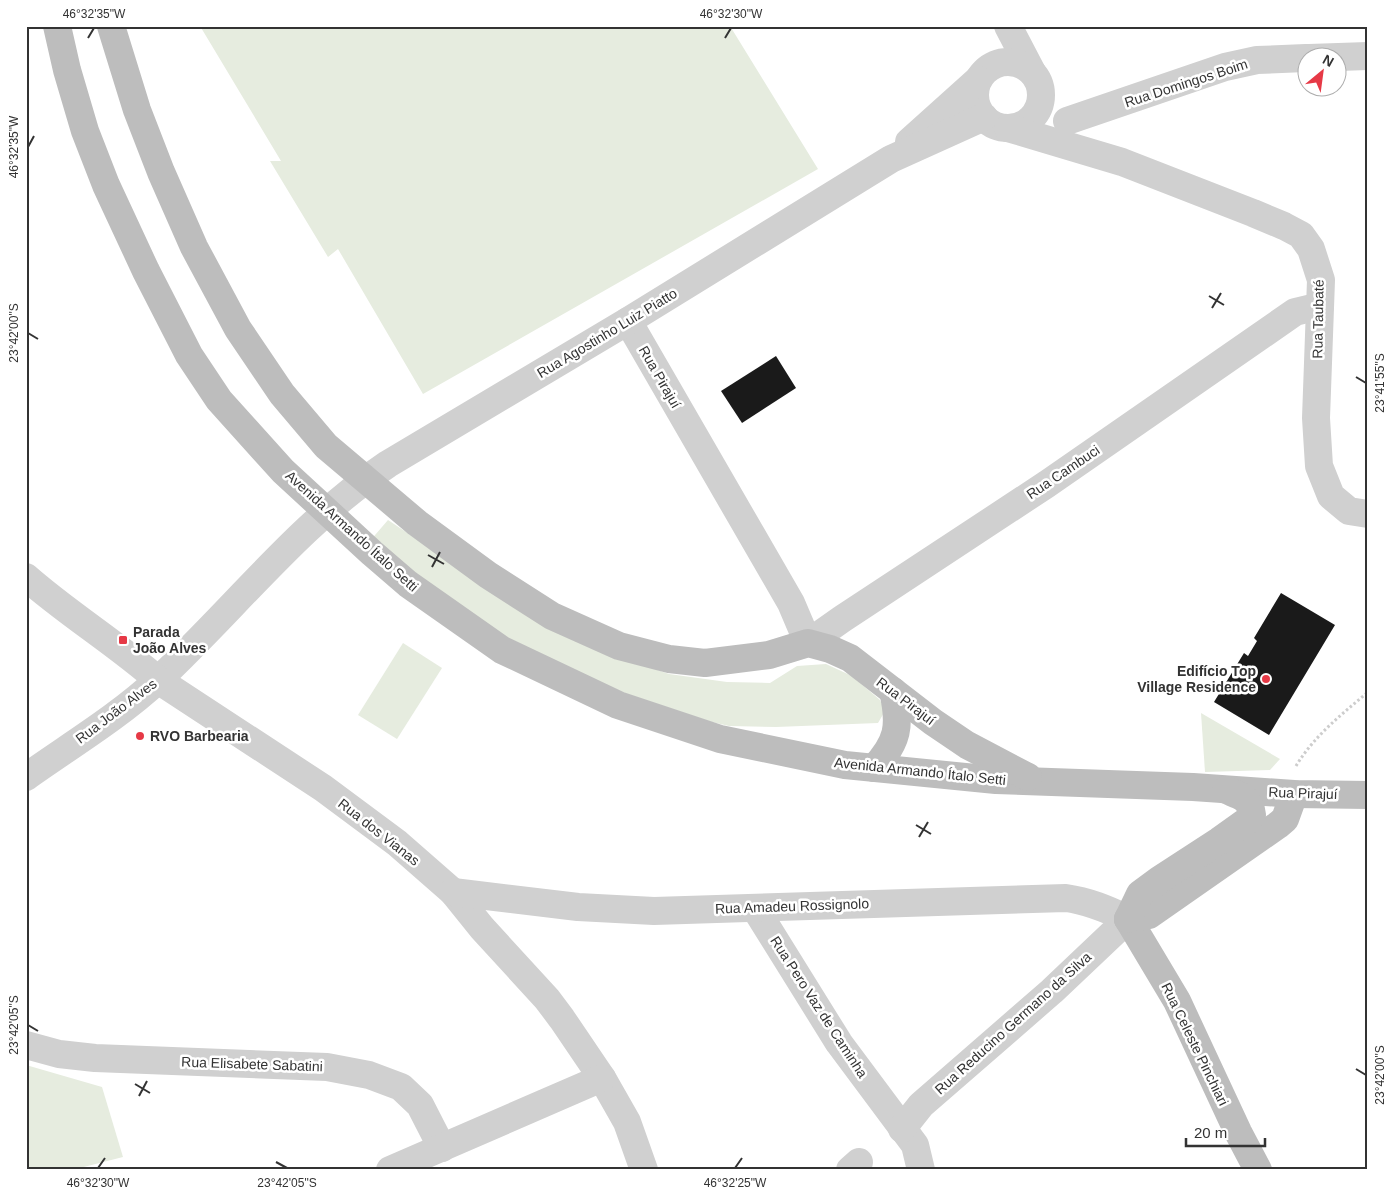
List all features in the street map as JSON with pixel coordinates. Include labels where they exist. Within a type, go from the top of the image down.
[{"type":"main road","name":"Avenida Armando Ítalo Setti","points":[[57,26],[67,70],[85,131],[106,186],[146,271],[189,355],[219,400],[277,464],[326,512],[408,584],[502,650],[618,705],[720,739],[845,765],[945,776],[1036,781]]},
{"type":"main road","points":[[111,26],[137,110],[161,172],[194,247],[238,329],[282,394],[326,446],[417,523],[488,575],[552,616],[619,646],[669,659],[705,663],[769,655],[808,643]]},
{"type":"main road","name":"Rua Pirajuí","points":[[808,643],[830,649],[850,658],[967,745],[1036,781],[1368,796]]},
{"type":"main road","points":[[874,768],[889,752],[895,734],[897,717],[892,691]]},
{"type":"main road","name":"Rua Reducino Germano da Silva","points":[[1128,919],[1140,894],[1220,841],[1252,815],[1248,802],[1244,797],[1226,790]]},
{"type":"main road","name":"Rua Reducino Germano da Silva","points":[[1128,919],[1148,915],[1286,819],[1294,794]]},
{"type":"main road","name":"Rua Celeste Pinchiari","points":[[1128,919],[1177,1001],[1255,1169]]},
{"type":"street","points":[[1000,26],[985,73],[976,90],[976,100],[979,109],[996,123],[1019,126],[1028,122],[1035,115],[1040,101],[1040,88],[1008,26]]},
{"type":"street","name":"Rua Domingos Boim","points":[[1346,57],[1368,56]]},
{"type":"street","name":"Rua Domingos Boim","points":[[1067,121],[1225,67],[1256,60],[1296,58]]},
{"type":"street","points":[[985,73],[1002,62],[1013,62],[1023,65],[1032,72]]},
{"type":"street","name":"Rua Agostinho Luiz Piatto","points":[[326,512],[365,479],[388,464],[891,159],[985,73]]},
{"type":"street","name":"Rua Taubaté","points":[[1040,101],[1122,162]]},
{"type":"street","name":"Rua Agostinho Luiz Piatto","points":[[891,159],[996,123]]},
{"type":"street","name":"Rua Taubaté","points":[[996,123],[1122,162],[1284,226],[1301,236],[1311,249],[1321,280],[1316,418],[1319,466],[1331,496],[1349,511],[1368,514]]},
{"type":"street","name":"Rua Cambuci","points":[[808,643],[1047,484],[1295,312],[1320,306]]},
{"type":"street","name":"Rua Pirajuí","points":[[628,320],[791,603],[808,643]]},
{"type":"street","name":"Rua João Alves","points":[[26,776],[131,703],[158,680],[326,512]]},
{"type":"street","name":"Rua dos Vianas","points":[[26,577],[45,594],[158,680],[323,788],[397,843],[453,892],[482,928],[547,999],[602,1078],[627,1122],[644,1170]]},
{"type":"street","name":"Rua Amadeu Rossignolo","points":[[453,892],[578,907],[654,910],[1066,898],[1083,900],[1128,919]]},
{"type":"street","name":"Rua Pero Vaz de Caminha","points":[[755,908],[839,1043],[915,1145],[921,1170]]},
{"type":"street","name":"Rua Reducino Germano da Silva","points":[[902,1129],[921,1105],[1052,991],[1128,919]]},
{"type":"street","name":"Rua Elisabete Sabatini","points":[[26,1045],[59,1054],[95,1058],[327,1067],[369,1075],[400,1086],[420,1105],[442,1148]]},
{"type":"street","points":[[390,1170],[602,1078]]},
{"type":"path","points":[[1304,752],[1328,727],[1368,692]]},
{"type":"shaded area","points":[[200,26],[730,26],[818,169],[423,394],[338,249],[328,257],[270,161],[281,161]]},
{"type":"shaded area","points":[[388,520],[514,604],[614,655],[669,674],[727,682],[770,683],[797,666],[826,664],[852,676],[880,700],[885,711],[878,723],[776,727],[729,726],[673,713],[618,693],[480,624],[369,542]]},
{"type":"shaded area","points":[[403,643],[442,668],[397,739],[358,715]]},
{"type":"shaded area","points":[[1201,713],[1280,759],[1270,770],[1205,772]]},
{"type":"shaded area","points":[[26,1065],[102,1087],[123,1157],[72,1170],[26,1170]]},
{"type":"building","points":[[776,356],[796,388],[742,423],[721,391]]},
{"type":"building","name":"Edifício Top Village Residence","points":[[1281,593],[1335,625],[1269,735],[1214,702],[1244,653],[1248,656],[1257,641],[1254,638]]},
{"type":"place","name":"Parada João Alves","points":[[123,640]]},
{"type":"place","name":"Edifício Top Village Residence","points":[[1266,679]]},
{"type":"place","name":"RVO Barbearia","points":[[140,736]]}]
